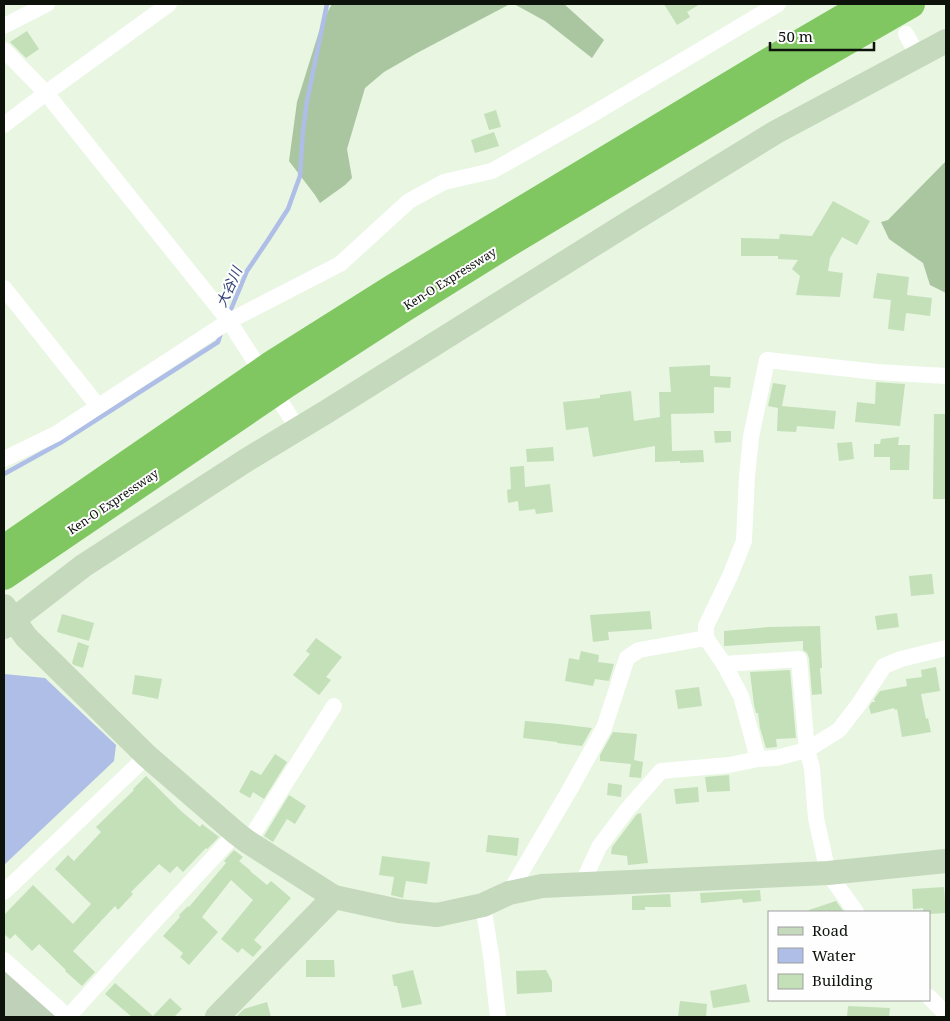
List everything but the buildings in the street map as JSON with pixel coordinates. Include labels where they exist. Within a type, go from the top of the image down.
[{"type":"highway","points":[[795,58],[857,4]]},
{"type":"highway","name":"Ken-O Expressway","points":[[795,58],[867,4]]},
{"type":"highway","name":"Ken-O Expressway","points":[[4,576],[394,288],[795,58],[911,4]]},
{"type":"highway","points":[[795,58],[923,4]]},
{"type":"highway","name":"Ken-O Expressway","points":[[4,549],[281,373]]},
{"type":"street","points":[[4,26],[48,4]]},
{"type":"street","points":[[4,125],[169,4]]},
{"type":"street","points":[[4,459],[56,434],[229,321],[340,264],[409,201],[444,182],[492,171],[778,4]]},
{"type":"street","points":[[906,34],[918,56]]},
{"type":"street","points":[[946,41],[776,132],[298,430],[245,461],[7,617],[146,756],[242,837],[334,897],[399,911],[437,915],[483,905],[509,893],[542,886],[828,873],[946,861]]},
{"type":"street","points":[[4,50],[46,93],[229,321],[298,430]]},
{"type":"street","points":[[4,288],[98,406]]},
{"type":"street","points":[[758,759],[741,696],[724,664],[706,638],[706,626],[730,576],[744,541],[751,437],[767,360],[858,370],[946,376]]},
{"type":"street","points":[[509,893],[604,728],[627,658],[639,650],[706,638]]},
{"type":"street","points":[[582,884],[599,847],[626,811],[661,771],[776,758],[807,750],[839,730],[884,666],[901,659],[946,648]]},
{"type":"street","points":[[724,664],[799,659],[807,750],[812,768],[816,818],[828,873],[855,911]]},
{"type":"street","points":[[4,960],[68,1017],[153,923],[242,837],[334,706]]},
{"type":"street","points":[[4,892],[146,756]]},
{"type":"street","points":[[217,1017],[334,897]]},
{"type":"street","points":[[483,905],[498,1017]]},
{"type":"street","points":[[930,998],[946,1014]]},
{"type":"green space","points":[[332,4],[510,4],[384,72],[365,88],[347,149],[352,178],[320,203],[289,161],[297,102],[322,22]]},
{"type":"green space","points":[[514,4],[564,4],[604,40],[592,58],[545,21]]},
{"type":"green space","points":[[946,161],[946,293],[930,285],[923,263],[889,239],[881,222],[888,220]]},
{"type":"green space","points":[[4,969],[58,1017],[4,1017]]},
{"type":"water","points":[[4,674],[45,678],[116,745],[114,761],[4,865]]},
{"type":"waterway","name":"大谷川","points":[[229,314],[247,271],[288,209],[300,176],[307,101],[327,4]]},
{"type":"waterway","name":"大谷川","points":[[4,474],[60,443],[218,342],[221,333]]}]
